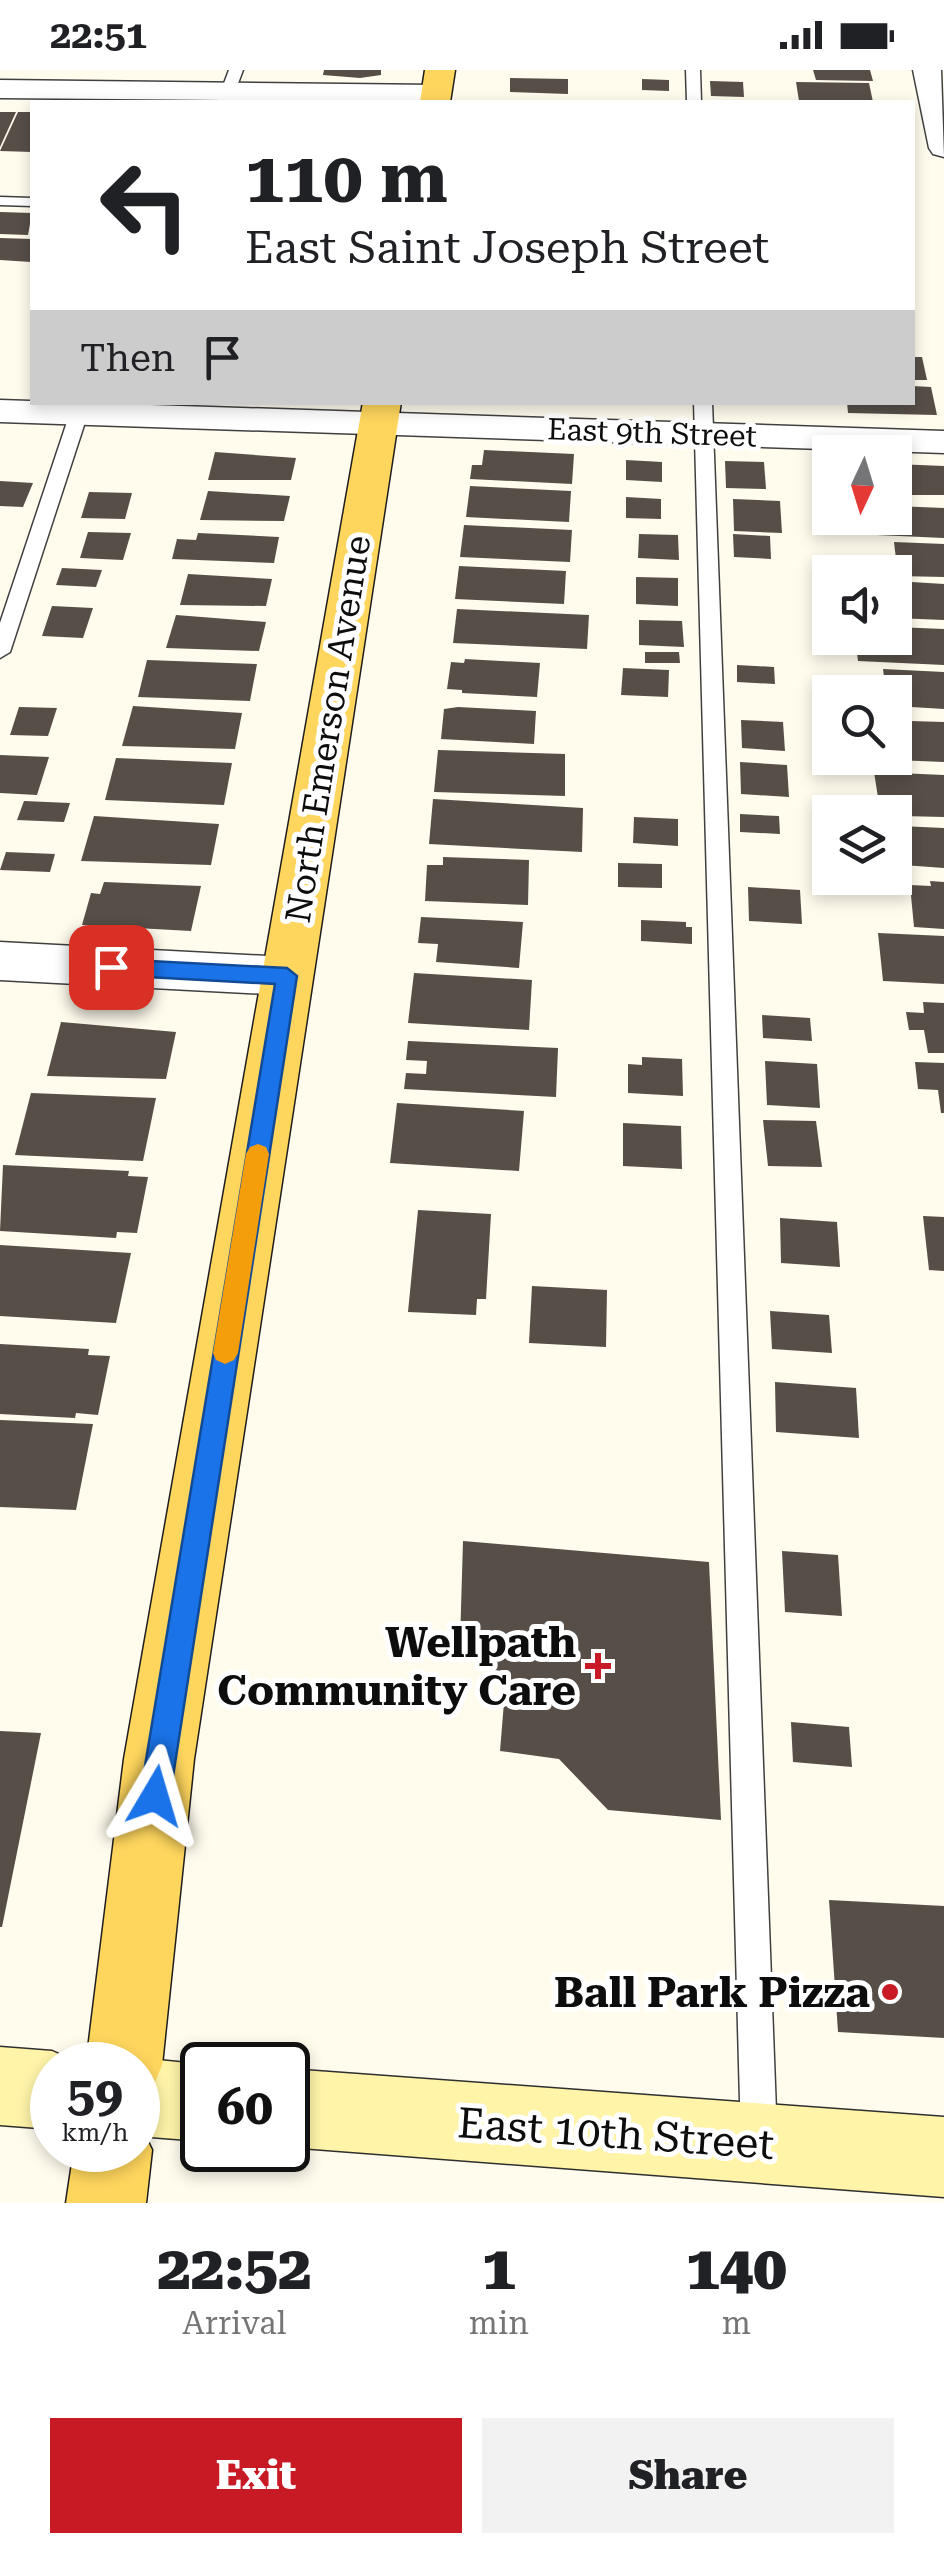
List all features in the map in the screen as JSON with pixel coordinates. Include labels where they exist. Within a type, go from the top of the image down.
[{"type":"main road","name":"North Emerson Avenue","points":[[127,2042],[159,1760],[380,414]]},
{"type":"main road","points":[[0,2086],[30,2088]]},
{"type":"main road","name":"East 10th Street","points":[[310,2110],[944,2157]]},
{"type":"main road","points":[[106,2203],[110,2172]]},
{"type":"street","points":[[927,70],[944,145]]},
{"type":"street","points":[[0,90],[437,89]]},
{"type":"street","name":"East 9th Street","points":[[0,411],[79,414],[123,409],[704,419],[944,442]]},
{"type":"street","points":[[0,961],[287,976]]},
{"type":"lane","points":[[693,70],[694,100]]},
{"type":"lane","points":[[0,201],[30,202]]},
{"type":"lane","points":[[0,652],[79,414]]},
{"type":"lane","points":[[704,419],[759,2143]]},
{"type":"building","points":[[324,70],[381,70],[381,75],[323,75]]},
{"type":"building","points":[[813,70],[870,70],[873,81],[816,80]]},
{"type":"building","points":[[510,78],[568,79],[568,94],[510,92]]},
{"type":"building","points":[[642,79],[669,80],[669,91],[642,90]]},
{"type":"building","points":[[710,81],[743,82],[744,97],[711,96]]},
{"type":"building","points":[[796,82],[869,83],[873,100],[799,100]]},
{"type":"building","points":[[0,112],[16,112],[0,147]]},
{"type":"building","points":[[18,112],[30,112],[30,152],[0,151]]},
{"type":"building","points":[[0,212],[30,213],[28,235],[0,234]]},
{"type":"building","points":[[0,238],[30,239],[30,262],[0,260]]},
{"type":"building","points":[[915,357],[922,357],[927,380],[915,380]]},
{"type":"building","points":[[915,386],[931,387],[937,415],[848,413],[847,405],[915,405]]},
{"type":"building","points":[[484,450],[574,454],[572,484],[470,479],[472,465],[482,465]]},
{"type":"building","points":[[215,452],[296,458],[291,480],[208,480]]},
{"type":"building","points":[[626,460],[662,462],[662,482],[626,480]]},
{"type":"building","points":[[725,461],[764,462],[766,489],[726,488]]},
{"type":"building","points":[[912,465],[944,466],[944,495],[912,495]]},
{"type":"building","points":[[0,481],[33,483],[23,507],[0,506]]},
{"type":"building","points":[[470,486],[571,491],[569,522],[466,517]]},
{"type":"building","points":[[208,491],[290,496],[284,521],[200,520]]},
{"type":"building","points":[[89,492],[132,493],[125,519],[81,518]]},
{"type":"building","points":[[626,497],[661,499],[661,519],[626,518]]},
{"type":"building","points":[[733,499],[780,501],[782,533],[734,531]]},
{"type":"building","points":[[912,507],[944,508],[944,538],[876,535],[912,535]]},
{"type":"building","points":[[464,525],[572,530],[570,562],[460,557]]},
{"type":"building","points":[[88,532],[131,533],[123,560],[80,558]]},
{"type":"building","points":[[198,533],[279,537],[274,563],[172,559],[177,539],[196,540]]},
{"type":"building","points":[[639,534],[678,535],[679,560],[638,558]]},
{"type":"building","points":[[733,534],[770,536],[771,559],[734,557]]},
{"type":"building","points":[[894,542],[944,544],[944,577],[912,576],[912,555],[896,555]]},
{"type":"building","points":[[459,566],[566,571],[564,604],[455,599]]},
{"type":"building","points":[[62,568],[102,570],[96,587],[56,585]]},
{"type":"building","points":[[188,574],[272,579],[266,606],[180,605]]},
{"type":"building","points":[[636,577],[678,578],[678,606],[636,604]]},
{"type":"building","points":[[912,582],[944,584],[944,620],[912,619]]},
{"type":"building","points":[[52,606],[93,608],[83,638],[42,636]]},
{"type":"building","points":[[457,609],[589,615],[587,649],[453,643]]},
{"type":"building","points":[[176,615],[266,622],[259,651],[166,648]]},
{"type":"building","points":[[639,620],[682,621],[684,647],[639,645]]},
{"type":"building","points":[[912,628],[944,629],[944,665],[858,661],[857,655],[912,655]]},
{"type":"building","points":[[645,652],[679,652],[680,663],[645,663]]},
{"type":"building","points":[[465,659],[540,663],[537,697],[447,689],[451,662],[464,663]]},
{"type":"building","points":[[147,660],[257,664],[250,701],[138,697]]},
{"type":"building","points":[[737,665],[774,667],[775,684],[737,682]]},
{"type":"building","points":[[623,668],[669,670],[668,697],[621,695]]},
{"type":"building","points":[[883,669],[944,672],[944,709],[912,707],[912,675],[884,675]]},
{"type":"building","points":[[133,706],[242,713],[235,749],[122,746]]},
{"type":"building","points":[[19,707],[57,708],[48,736],[10,735]]},
{"type":"building","points":[[444,709],[536,711],[534,744],[441,739]]},
{"type":"building","points":[[741,720],[783,722],[785,751],[742,748]]},
{"type":"building","points":[[912,721],[944,722],[944,762],[912,761]]},
{"type":"building","points":[[438,750],[565,754],[565,796],[434,792]]},
{"type":"building","points":[[0,755],[49,757],[37,795],[0,793]]},
{"type":"building","points":[[116,758],[232,763],[224,805],[105,800]]},
{"type":"building","points":[[740,762],[787,765],[789,797],[741,794]]},
{"type":"building","points":[[874,775],[944,775],[944,817],[912,816],[912,795],[878,795]]},
{"type":"building","points":[[433,799],[583,808],[582,852],[429,844]]},
{"type":"building","points":[[24,801],[70,803],[64,822],[17,820]]},
{"type":"building","points":[[740,814],[779,816],[780,834],[740,832]]},
{"type":"building","points":[[94,816],[219,824],[211,865],[81,861]]},
{"type":"building","points":[[634,817],[678,819],[678,846],[633,843]]},
{"type":"building","points":[[912,827],[944,828],[944,868],[912,866]]},
{"type":"building","points":[[6,852],[55,854],[50,872],[0,870]]},
{"type":"building","points":[[443,857],[529,860],[528,905],[425,901],[427,865],[443,865]]},
{"type":"building","points":[[618,863],[662,864],[662,888],[618,887]]},
{"type":"building","points":[[930,881],[944,882],[944,929],[914,927],[912,885],[931,886]]},
{"type":"building","points":[[104,882],[201,886],[191,931],[82,925],[91,893],[100,894]]},
{"type":"building","points":[[748,887],[800,890],[802,924],[749,921]]},
{"type":"building","points":[[421,917],[523,922],[519,968],[436,962],[438,944],[418,943]]},
{"type":"building","points":[[641,920],[686,922],[686,927],[692,927],[692,944],[641,941]]},
{"type":"building","points":[[878,933],[944,936],[944,984],[883,981]]},
{"type":"building","points":[[414,973],[532,980],[529,1030],[408,1023]]},
{"type":"building","points":[[923,1002],[944,1003],[944,1053],[928,1053],[924,1030],[909,1030],[906,1012],[924,1013]]},
{"type":"building","points":[[762,1015],[810,1018],[812,1041],[763,1038]]},
{"type":"building","points":[[61,1022],[176,1032],[166,1079],[47,1076]]},
{"type":"building","points":[[408,1041],[558,1048],[556,1097],[404,1089],[406,1073],[426,1074],[427,1061],[406,1060]]},
{"type":"building","points":[[642,1057],[682,1059],[683,1096],[628,1093],[628,1064],[642,1065]]},
{"type":"building","points":[[765,1061],[817,1064],[820,1108],[767,1105]]},
{"type":"building","points":[[915,1062],[944,1063],[944,1113],[938,1090],[918,1089]]},
{"type":"building","points":[[31,1093],[156,1098],[143,1161],[15,1155]]},
{"type":"building","points":[[397,1103],[524,1111],[519,1171],[390,1163]]},
{"type":"building","points":[[763,1120],[816,1121],[822,1167],[768,1166]]},
{"type":"building","points":[[623,1123],[681,1126],[682,1169],[623,1166]]},
{"type":"building","points":[[3,1165],[129,1171],[128,1176],[148,1177],[137,1233],[117,1232],[116,1238],[0,1231]]},
{"type":"building","points":[[418,1210],[491,1214],[486,1299],[477,1299],[476,1315],[408,1312]]},
{"type":"building","points":[[923,1216],[944,1217],[944,1271],[929,1270]]},
{"type":"building","points":[[780,1218],[837,1222],[840,1267],[781,1263]]},
{"type":"building","points":[[0,1245],[131,1253],[116,1323],[0,1316]]},
{"type":"building","points":[[532,1286],[607,1290],[606,1347],[529,1343]]},
{"type":"building","points":[[770,1311],[829,1315],[832,1353],[772,1349]]},
{"type":"building","points":[[0,1344],[89,1349],[88,1355],[110,1356],[98,1415],[76,1413],[75,1418],[0,1414]]},
{"type":"building","points":[[775,1382],[856,1388],[859,1438],[776,1432]]},
{"type":"building","points":[[0,1420],[93,1424],[76,1510],[0,1507]]},
{"type":"building","name":"Wellpath Community Care","points":[[463,1541],[709,1562],[721,1820],[608,1810],[559,1759],[500,1751],[505,1690],[460,1642]]},
{"type":"building","points":[[782,1551],[838,1555],[842,1616],[785,1612]]},
{"type":"building","points":[[791,1722],[849,1727],[852,1767],[793,1762]]},
{"type":"building","points":[[0,1731],[41,1733],[2,1927],[0,1927]]},
{"type":"building","name":"Ball Park Pizza","points":[[829,1900],[944,1906],[944,2038],[838,2032]]},
{"type":"slow traffic","points":[[225,1353],[258,1154]]},
{"type":"place","name":"Wellpath Community Care","points":[[598,1666]]},
{"type":"place","name":"Ball Park Pizza","points":[[890,1992]]},
{"type":"route","points":[[111,967],[287,976],[155,1796]]}]
